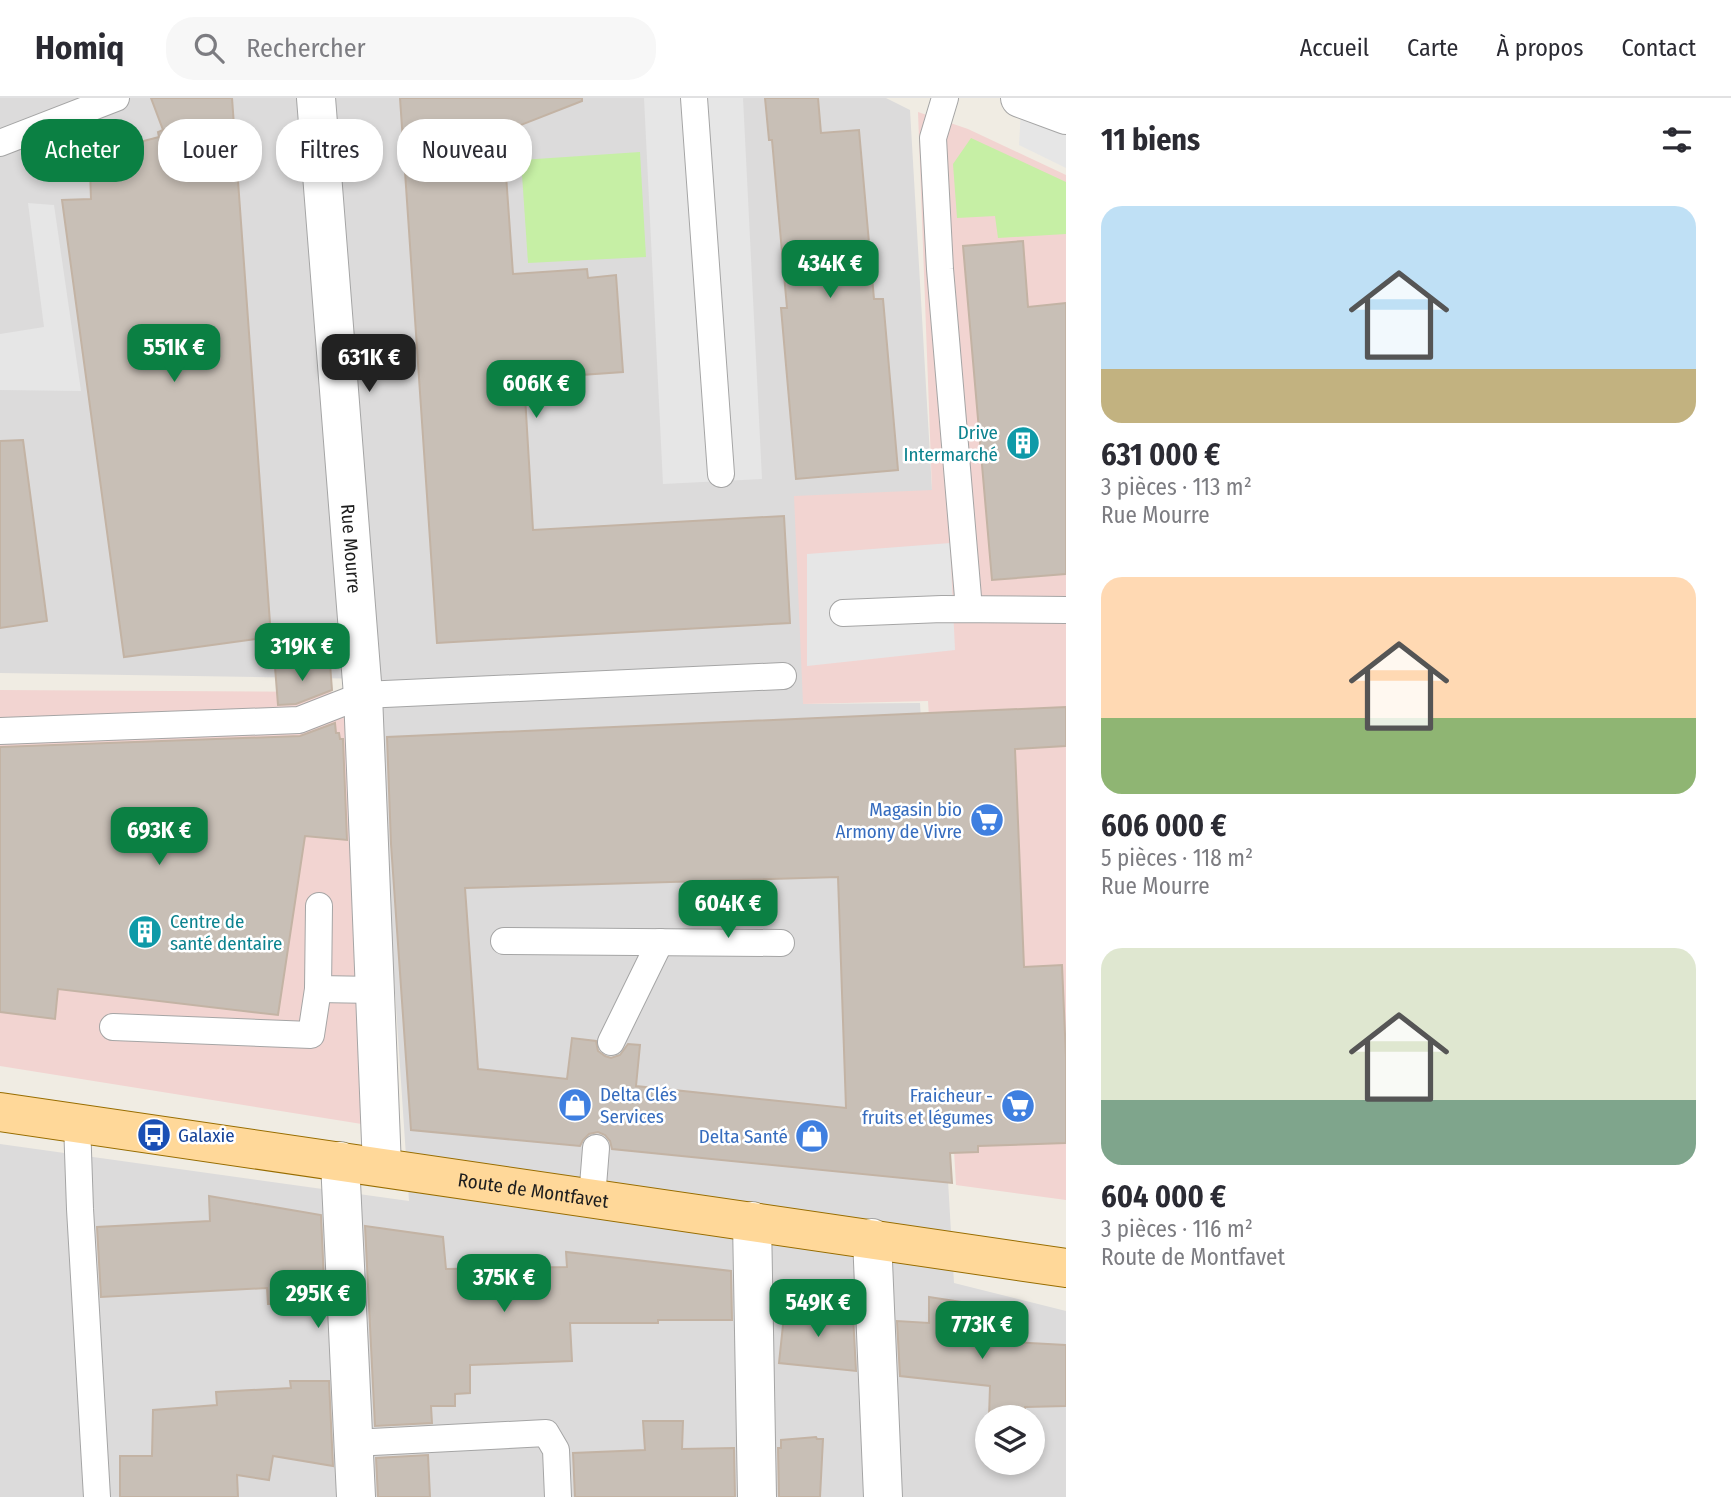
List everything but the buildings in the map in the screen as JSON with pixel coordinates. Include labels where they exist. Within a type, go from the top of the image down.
[{"type":"main road","name":"Route de Montfavet","points":[[0,1112],[1066,1268]]},
{"type":"street","name":"Rue Mourre","points":[[316,98],[363,695],[382,1167]]},
{"type":"street","points":[[1020,98],[1066,115]]},
{"type":"street","points":[[340,1161],[356,1497]]},
{"type":"street","points":[[752,1221],[757,1497]]},
{"type":"street","points":[[872,1238],[883,1497]]},
{"type":"lane","points":[[694,98],[721,474]]},
{"type":"lane","points":[[945,98],[933,138],[940,269],[969,609]]},
{"type":"lane","points":[[0,143],[105,100]]},
{"type":"lane","points":[[843,612],[1066,610]]},
{"type":"lane","points":[[0,731],[299,720],[363,695],[783,676]]},
{"type":"lane","points":[[113,1027],[311,1035],[318,989],[319,906]]},
{"type":"lane","points":[[504,941],[781,943]]},
{"type":"lane","points":[[611,1042],[660,942]]},
{"type":"lane","points":[[318,989],[375,990]]},
{"type":"lane","points":[[77,1123],[97,1497]]},
{"type":"lane","points":[[592,1198],[596,1148]]},
{"type":"lane","points":[[353,1443],[546,1433],[556,1450],[558,1497]]},
{"type":"shaded area","points":[[0,98],[886,98],[910,110],[932,490],[803,704],[920,703],[954,1283],[1066,1311],[1066,1497],[0,1497],[0,1144],[409,1201],[374,679],[0,673]]},
{"type":"shaded area","points":[[644,98],[743,98],[762,479],[663,484]]},
{"type":"shaded area","points":[[1021,110],[1066,132],[1066,168],[1019,145]]},
{"type":"shaded area","points":[[918,112],[968,129],[1066,175],[1066,1200],[956,1185],[928,701],[803,704],[794,496],[932,490]]},
{"type":"shaded area","points":[[28,203],[54,205],[81,391],[0,390],[0,334],[44,327]]},
{"type":"shaded area","points":[[950,543],[955,650],[807,666],[807,554]]},
{"type":"shaded area","points":[[0,690],[346,692],[368,1125],[0,1066]]},
{"type":"green space","points":[[971,138],[1066,182],[1066,234],[998,238],[995,216],[957,218],[953,164]]},
{"type":"green space","points":[[640,152],[646,257],[528,263],[522,182],[532,182],[532,159]]},
{"type":"place","name":"Drive Intermarché","points":[[1023,443]]},
{"type":"place","name":"Magasin bio Armony de Vivre","points":[[987,820]]},
{"type":"place","name":"Centre de santé dentaire","points":[[145,932]]},
{"type":"place","name":"Delta Clés Services","points":[[575,1105]]},
{"type":"place","name":"Fraicheur - fruits et légumes","points":[[1018,1106]]},
{"type":"place","name":"Galaxie","points":[[154,1135]]},
{"type":"place","name":"Delta Santé","points":[[812,1136]]}]
